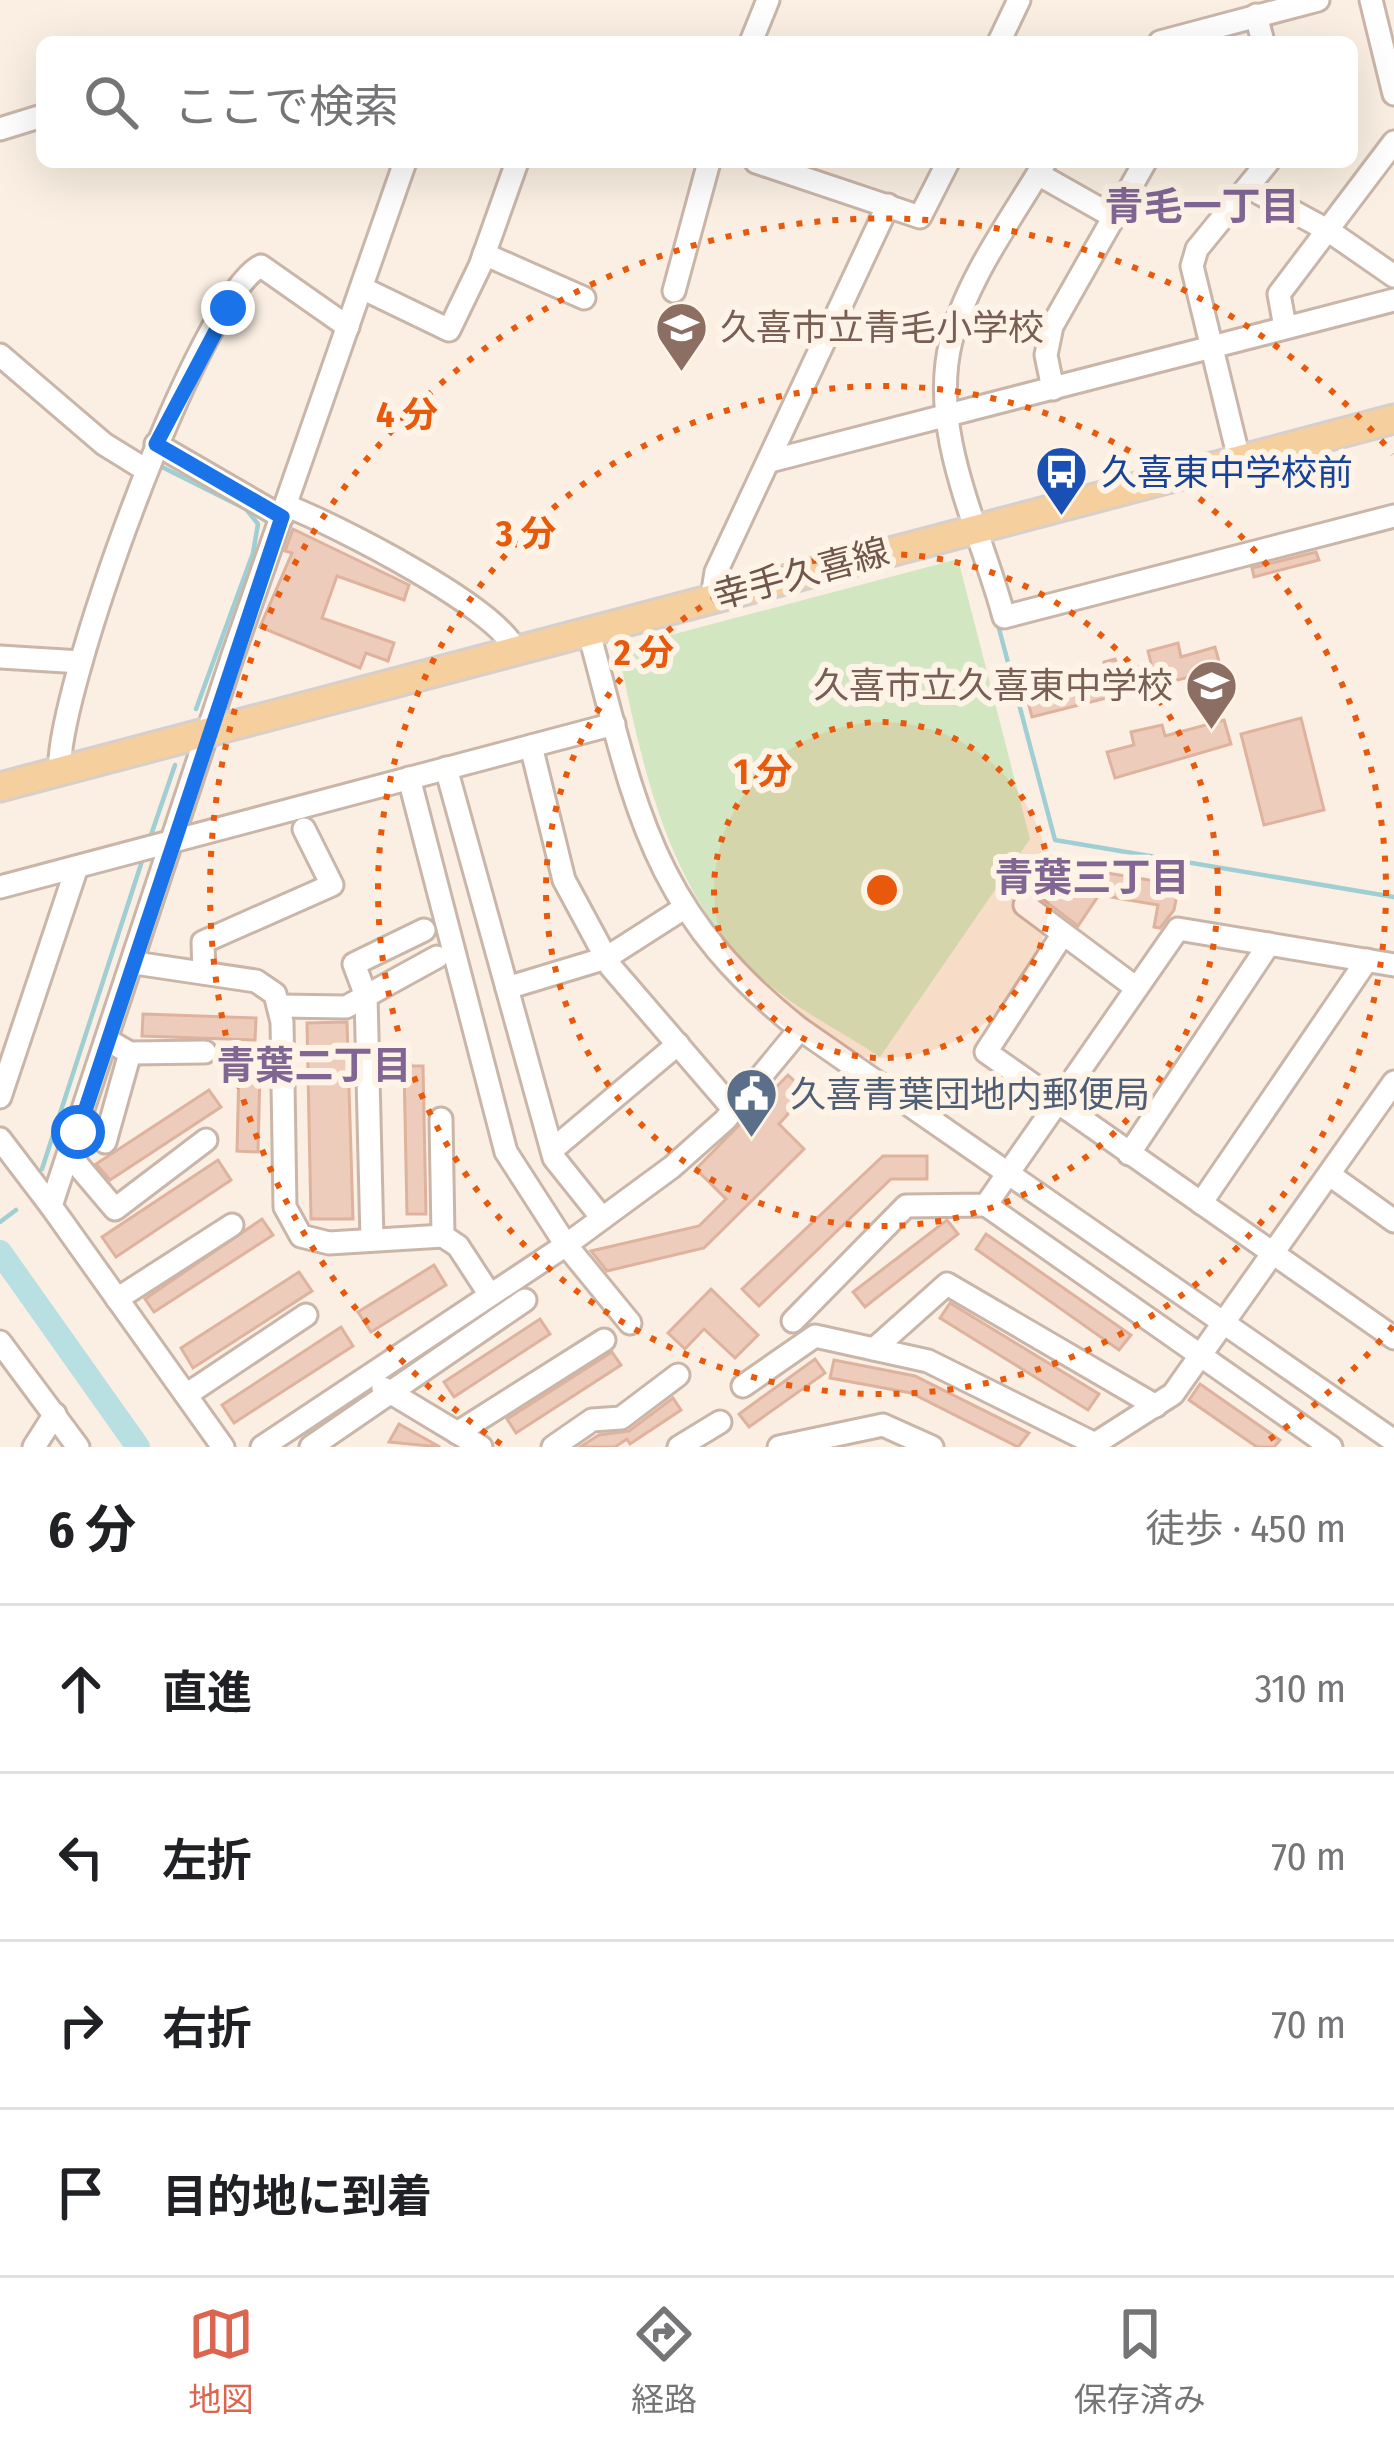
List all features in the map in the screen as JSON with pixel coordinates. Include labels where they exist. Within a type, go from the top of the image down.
[{"type":"main road","name":"幸手久喜線","points":[[0,787],[1394,419]]},
{"type":"street","points":[[753,36],[768,0]]},
{"type":"street","points":[[1003,36],[1018,0]]},
{"type":"street","points":[[1181,36],[1318,0]]},
{"type":"street","points":[[1371,0],[1394,94]]},
{"type":"street","points":[[1256,15],[1261,36]]},
{"type":"street","points":[[0,129],[36,118]]},
{"type":"street","points":[[1285,327],[1279,294],[1394,142]]},
{"type":"street","points":[[51,1206],[135,963],[168,844],[403,168]]},
{"type":"street","points":[[362,288],[446,332],[484,254],[515,168]]},
{"type":"street","points":[[674,291],[707,168]]},
{"type":"street","points":[[774,168],[926,215],[946,168]]},
{"type":"street","points":[[1114,218],[1041,168],[958,318],[947,364],[947,416],[974,527],[1004,617],[1394,516]]},
{"type":"street","points":[[1053,389],[1046,355],[1052,326],[1142,168]]},
{"type":"street","points":[[1239,459],[1208,347],[1192,266],[1198,249],[1263,168]]},
{"type":"street","points":[[1248,187],[1329,230],[1394,276]]},
{"type":"street","points":[[712,597],[716,572],[888,205]]},
{"type":"street","points":[[484,254],[584,298]]},
{"type":"street","points":[[60,772],[59,750],[81,662],[150,459],[205,344],[256,266],[348,326]]},
{"type":"street","points":[[770,460],[1394,300]]},
{"type":"street","points":[[0,355],[104,444],[285,511],[466,602],[507,632],[515,650]]},
{"type":"street","points":[[587,629],[636,810],[684,908],[734,973],[800,1029],[1394,1441]]},
{"type":"street","points":[[0,657],[81,662]]},
{"type":"street","points":[[0,887],[614,724]]},
{"type":"street","points":[[531,746],[564,880],[606,958],[734,1110]]},
{"type":"street","points":[[446,768],[552,1150],[602,1218]]},
{"type":"street","points":[[409,778],[506,1152],[566,1245],[630,1323]]},
{"type":"street","points":[[204,973],[203,942],[332,885],[304,829]]},
{"type":"street","points":[[0,1097],[77,867]]},
{"type":"street","points":[[1024,905],[1135,987]]},
{"type":"street","points":[[507,988],[606,958],[684,908]]},
{"type":"street","points":[[986,1204],[1178,929],[1394,965]]},
{"type":"street","points":[[372,1240],[366,996],[354,964],[424,930]]},
{"type":"street","points":[[1063,934],[986,1052],[1394,1338]]},
{"type":"street","points":[[1129,1154],[1269,944]]},
{"type":"street","points":[[280,1006],[346,1007],[437,957]]},
{"type":"street","points":[[1202,1203],[1367,960]]},
{"type":"street","points":[[135,963],[256,981],[275,994],[280,1006],[288,1218],[301,1236],[316,1241],[443,1236],[458,1246],[482,1300],[486,1328]]},
{"type":"street","points":[[262,1447],[292,1439],[374,1372],[566,1245],[701,1143],[800,1029]]},
{"type":"street","points":[[109,1041],[130,1053],[205,1052]]},
{"type":"street","points":[[552,1150],[678,1044]]},
{"type":"street","points":[[104,1142],[130,1053]]},
{"type":"street","points":[[743,1386],[814,1336],[928,1361],[1092,1445],[1173,1394],[1391,1092]]},
{"type":"street","points":[[442,1119],[443,1236]]},
{"type":"street","points":[[0,1139],[223,1447]]},
{"type":"street","points":[[70,1156],[115,1209],[206,1140]]},
{"type":"street","points":[[1330,1174],[1394,1221]]},
{"type":"street","points":[[793,1321],[906,1206],[986,1204],[1202,1354],[1319,1444],[1343,1405]]},
{"type":"street","points":[[117,1299],[232,1226]]},
{"type":"street","points":[[874,1349],[947,1284],[1156,1406]]},
{"type":"street","points":[[311,1447],[526,1300]]},
{"type":"street","points":[[186,1396],[306,1315]]},
{"type":"street","points":[[457,1433],[604,1340]]},
{"type":"street","points":[[0,1342],[78,1447]]},
{"type":"street","points":[[374,1372],[387,1395],[482,1447]]},
{"type":"street","points":[[553,1447],[592,1420],[621,1418],[678,1376]]},
{"type":"street","points":[[34,1447],[55,1414]]},
{"type":"street","points":[[679,1447],[720,1422]]},
{"type":"street","points":[[779,1447],[883,1425],[932,1447]]},
{"type":"green space","points":[[958,559],[1030,839],[880,1057],[778,992],[732,948],[705,911],[664,828],[618,649]]},
{"type":"building","points":[[293,529],[409,585],[404,600],[337,576],[322,618],[394,643],[388,661],[366,653],[360,668],[260,627],[292,553],[285,551]]},
{"type":"building","points":[[1316,552],[1319,560],[1254,577],[1252,568]]},
{"type":"building","points":[[1178,643],[1181,657],[1215,647],[1221,669],[1032,717],[1026,694],[1107,674],[1104,662],[1115,659],[1119,672],[1151,663],[1148,651]]},
{"type":"building","points":[[1301,718],[1324,810],[1264,825],[1241,734]]},
{"type":"building","points":[[1224,720],[1231,744],[1115,778],[1107,752],[1134,745],[1131,732],[1162,725],[1165,736]]},
{"type":"building","points":[[1065,866],[1179,885],[1174,910],[1160,928],[1154,927],[1158,905],[1099,895],[1078,926],[1041,898]]},
{"type":"building","points":[[143,1014],[256,1018],[255,1040],[142,1036]]},
{"type":"building","points":[[347,1022],[353,1219],[311,1219],[307,1023]]},
{"type":"building","points":[[404,1066],[423,1066],[426,1214],[407,1214]]},
{"type":"building","points":[[239,1070],[260,1070],[258,1152],[237,1151]]},
{"type":"building","points":[[788,1075],[807,1093],[779,1124],[804,1149],[704,1248],[607,1271],[591,1251],[699,1226],[726,1199],[696,1169]]},
{"type":"building","points":[[209,1090],[221,1107],[110,1180],[96,1164]]},
{"type":"building","points":[[883,1156],[927,1156],[927,1179],[891,1179],[759,1306],[742,1289]]},
{"type":"building","points":[[218,1160],[231,1180],[116,1257],[102,1237]]},
{"type":"building","points":[[262,1219],[273,1235],[154,1312],[145,1299]]},
{"type":"building","points":[[947,1220],[958,1234],[865,1307],[853,1292]]},
{"type":"building","points":[[986,1234],[1131,1335],[1119,1350],[976,1249]]},
{"type":"building","points":[[434,1265],[446,1285],[371,1332],[358,1312]]},
{"type":"building","points":[[299,1272],[312,1291],[193,1368],[181,1348]]},
{"type":"building","points":[[711,1289],[758,1335],[735,1358],[704,1329],[685,1349],[668,1333]]},
{"type":"building","points":[[950,1303],[1099,1394],[1088,1410],[940,1318]]},
{"type":"building","points":[[540,1319],[550,1334],[454,1397],[444,1382]]},
{"type":"building","points":[[341,1327],[353,1346],[234,1423],[222,1405]]},
{"type":"building","points":[[612,1352],[621,1365],[516,1433],[507,1419]]},
{"type":"building","points":[[815,1359],[825,1373],[749,1427],[739,1414]]},
{"type":"building","points":[[834,1360],[915,1376],[1029,1433],[1018,1447],[911,1393],[830,1378]]},
{"type":"building","points":[[1200,1384],[1280,1440],[1274,1447],[1257,1447],[1189,1400]]},
{"type":"building","points":[[673,1398],[681,1410],[630,1444],[627,1439],[615,1447],[580,1447],[599,1435],[629,1431]]},
{"type":"building","points":[[399,1424],[440,1447],[389,1442]]},
{"type":"waterway","points":[[53,387],[72,403]]},
{"type":"waterway","points":[[158,465],[246,509],[258,524],[253,553],[196,709]]},
{"type":"waterway","points":[[997,621],[1055,840],[1394,897]]},
{"type":"waterway","points":[[150,838],[175,765]]},
{"type":"waterway","points":[[42,1169],[144,855]]},
{"type":"waterway","points":[[0,1222],[16,1210]]},
{"type":"waterway","points":[[0,1252],[138,1447]]},
{"type":"place","name":"久喜市立青毛小学校","points":[[681,373]]},
{"type":"place","name":"久喜東中学校前","points":[[1062,518]]},
{"type":"place","name":"久喜市立久喜東中学校","points":[[1212,731]]},
{"type":"place","name":"久喜青葉団地内郵便局","points":[[751,1140]]},
{"type":"district","name":"青毛一丁目","points":[[1202,206]]},
{"type":"district","name":"青葉三丁目","points":[[1092,877]]},
{"type":"district","name":"青葉二丁目","points":[[314,1065]]},
{"type":"route","points":[[78,1132],[232,655],[282,517],[156,444],[228,308]]}]
